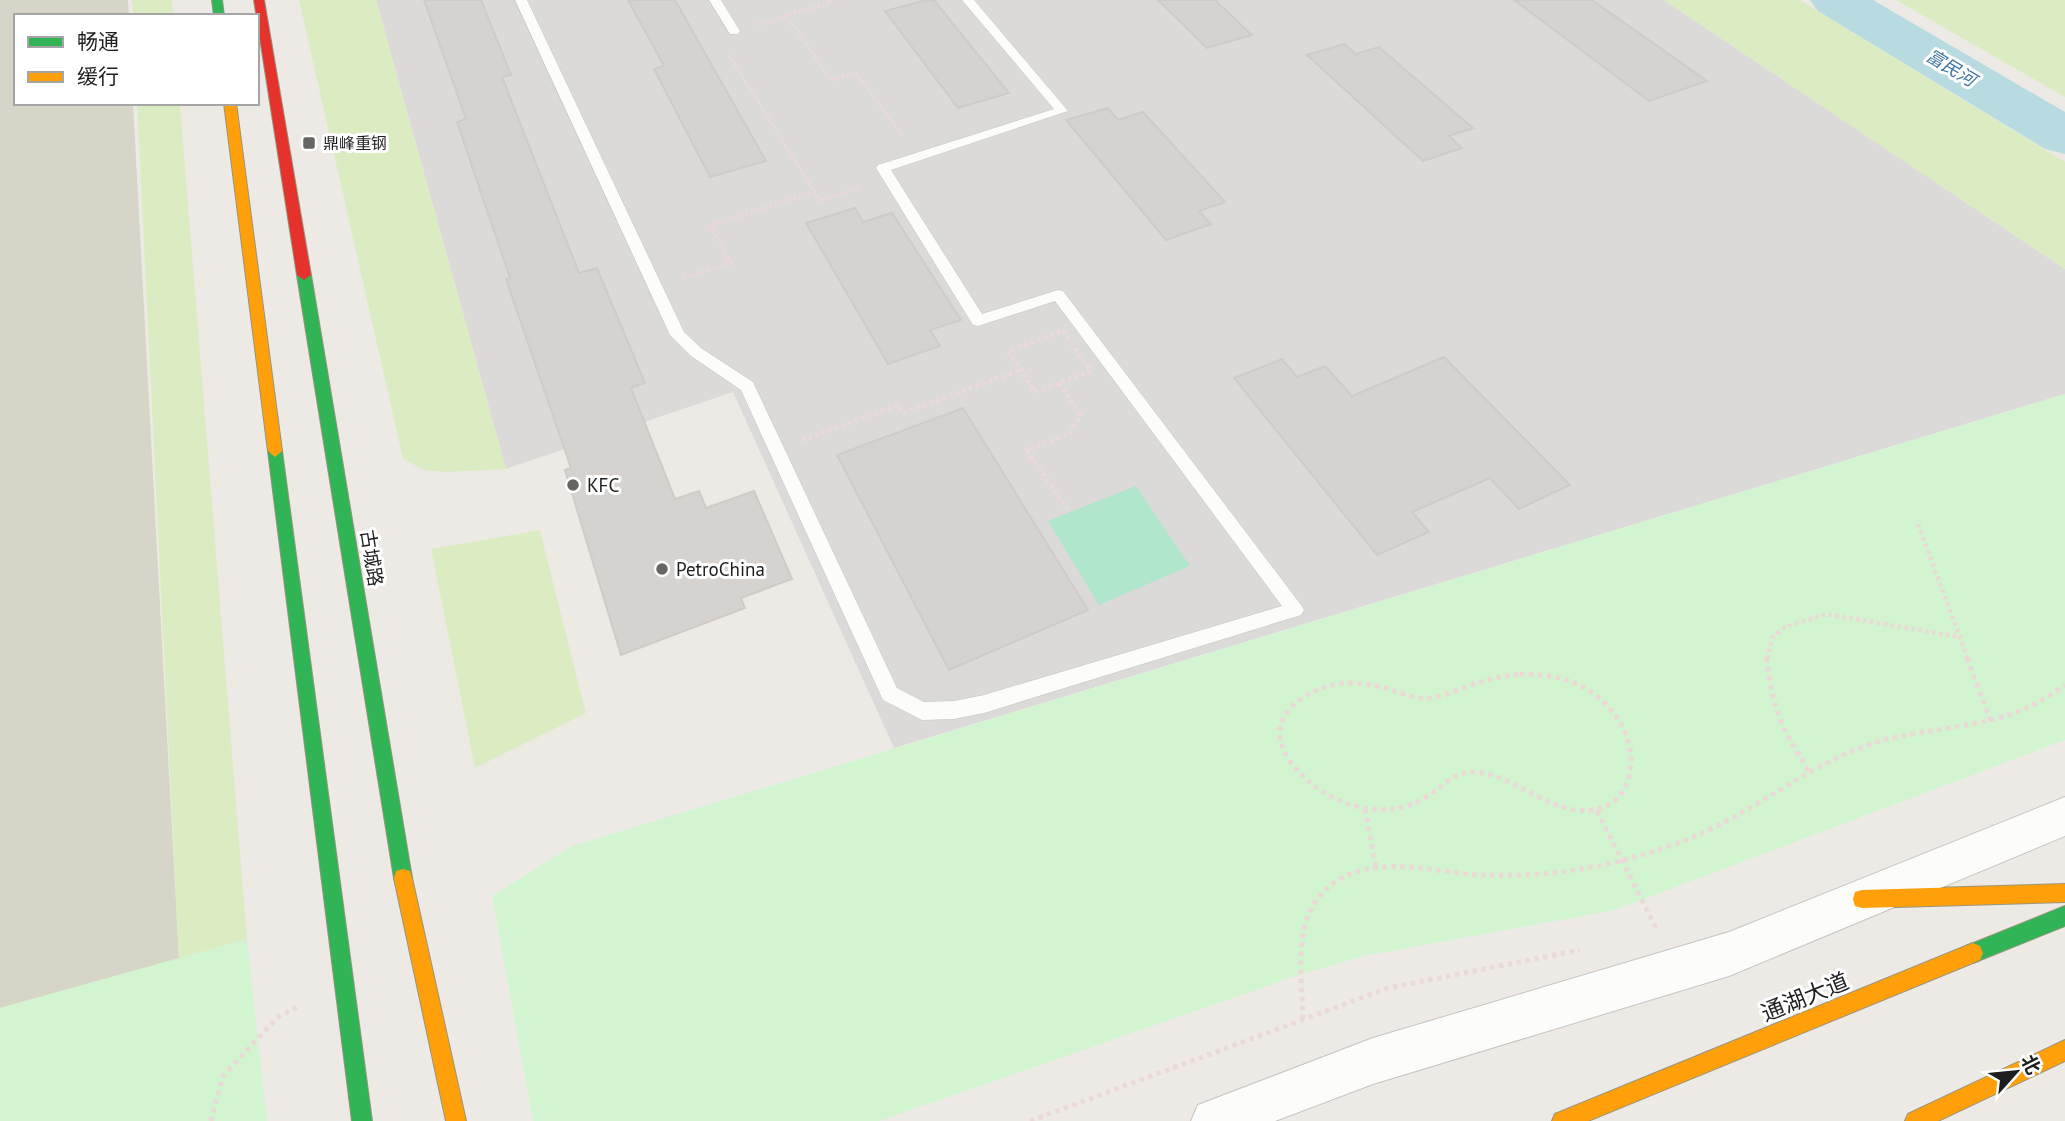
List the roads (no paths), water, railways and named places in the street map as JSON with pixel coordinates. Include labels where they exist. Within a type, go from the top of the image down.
[{"type":"main road","name":"古城路","points":[[262,1],[405,889],[456,1121]]},
{"type":"main road","points":[[230,105],[362,1121]]},
{"type":"main road","points":[[1862,899],[2065,893]]},
{"type":"main road","name":"通湖大道","points":[[1562,1121],[2065,916]]},
{"type":"main road","points":[[1915,1121],[2065,1050]]},
{"type":"street","points":[[1214,1121],[1373,1061],[1729,954],[2065,816]]},
{"type":"lane","points":[[521,0],[678,335],[696,352],[747,386],[890,694],[922,711],[954,710],[984,704],[1295,610],[1058,295],[978,321],[883,168],[1062,111],[968,0]]},
{"type":"lane","points":[[715,0],[734,31]]},
{"type":"waterway","name":"富民河","points":[[1836,0],[2065,136]]},
{"type":"place","name":"鼎峰重钢","points":[[309,143]]},
{"type":"place","name":"KFC","points":[[573,485]]},
{"type":"place","name":"PetroChina","points":[[662,569]]}]
